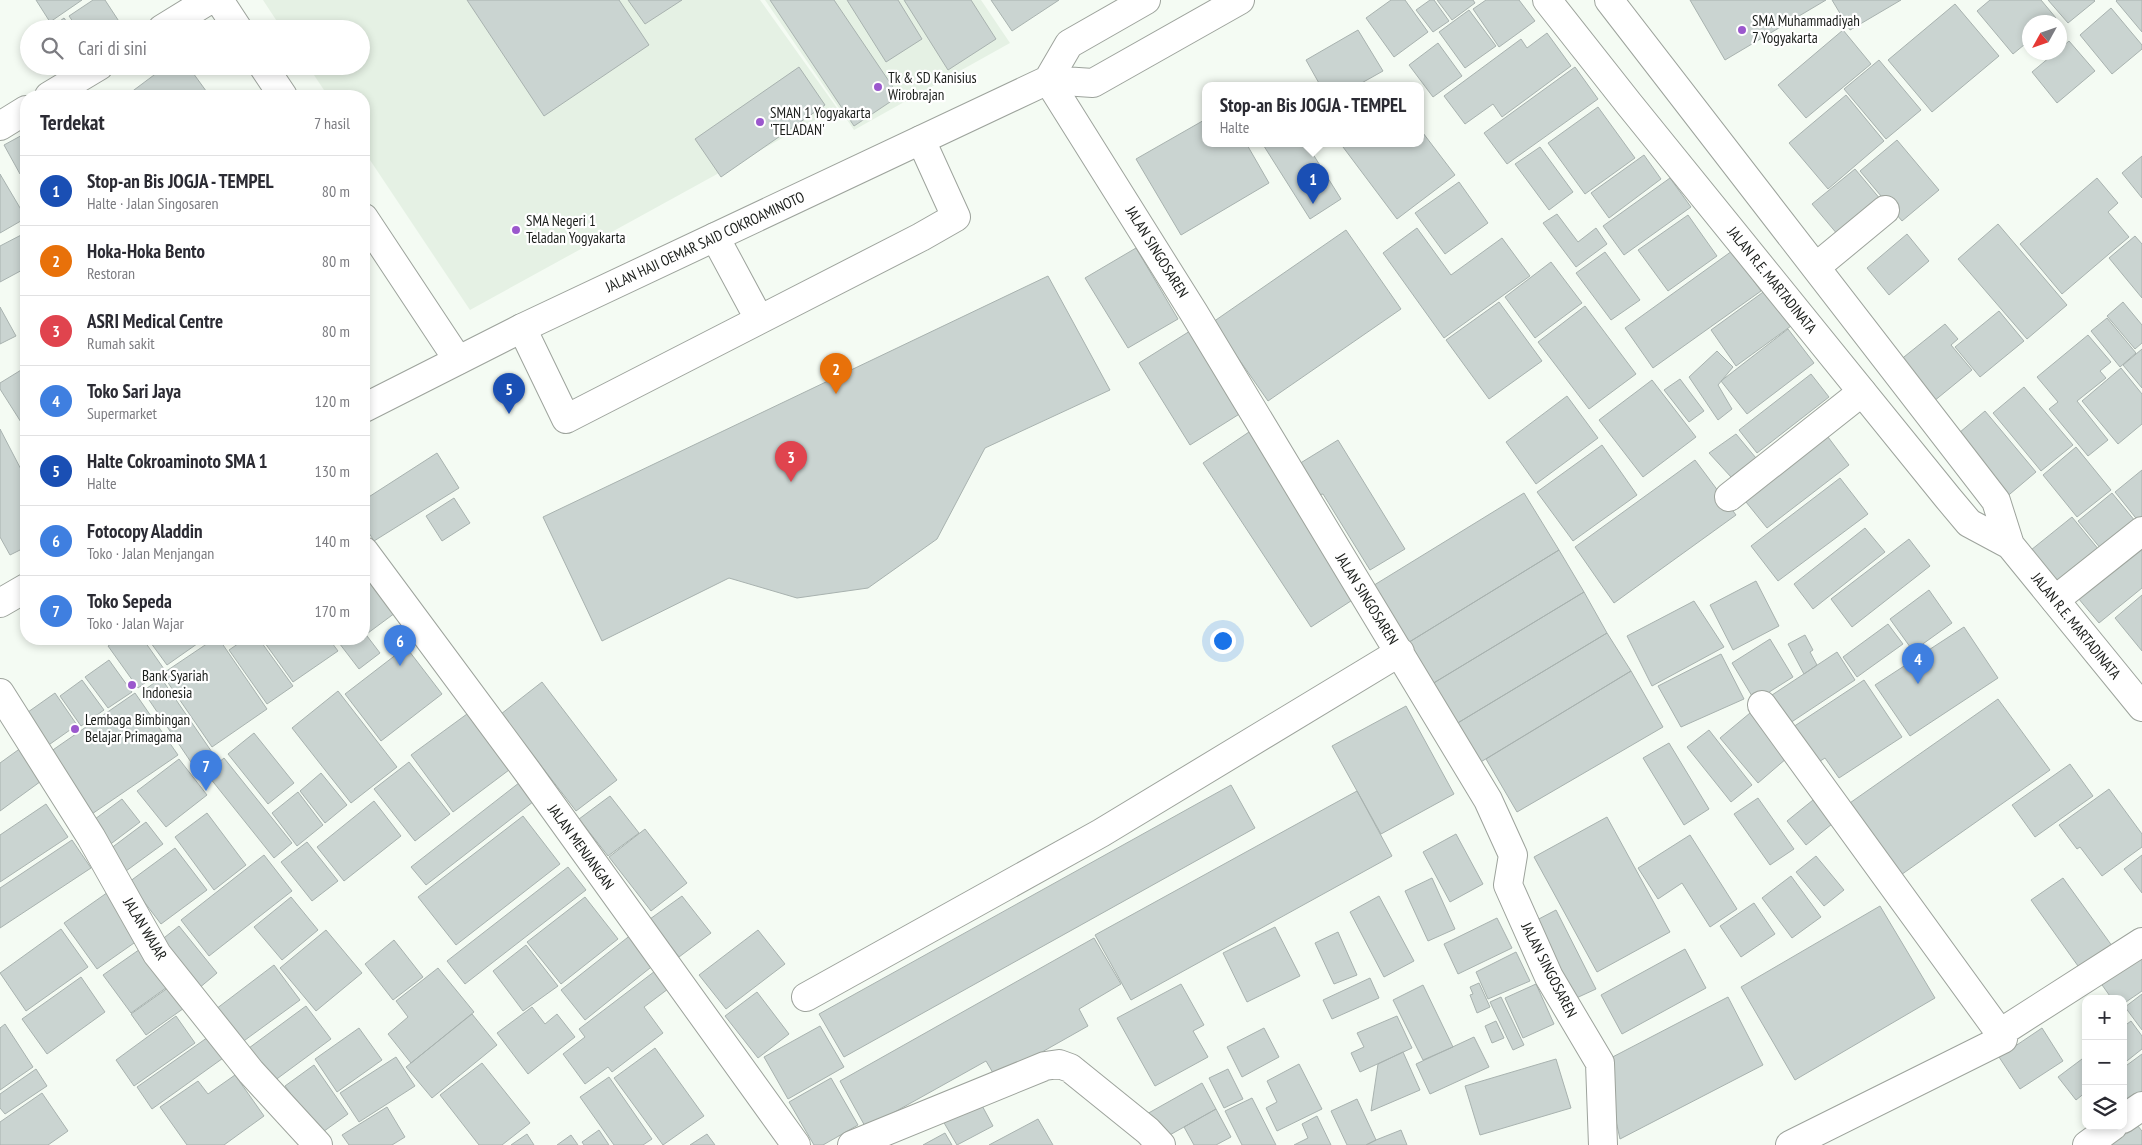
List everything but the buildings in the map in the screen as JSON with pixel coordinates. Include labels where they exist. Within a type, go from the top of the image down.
[{"type":"street","points":[[177,20],[209,0]]},
{"type":"street","points":[[220,0],[232,20]]},
{"type":"street","points":[[1048,80],[1069,44],[1146,0]]},
{"type":"street","name":"JALAN HAJI OEMAR SAID COKROAMINOTO","points":[[370,405],[522,328],[1048,80],[1093,82],[1240,0]]},
{"type":"street","name":"JALAN R.E. MARTADINATA","points":[[1547,0],[1969,522],[2010,545],[2142,707]]},
{"type":"street","name":"JALAN R.E. MARTADINATA","points":[[1610,0],[1996,501],[2010,545]]},
{"type":"street","points":[[59,90],[84,75]]},
{"type":"street","points":[[269,75],[279,90]]},
{"type":"street","name":"JALAN SINGOSAREN","points":[[1048,80],[1194,313],[1488,800],[1513,855],[1508,886],[1549,977],[1600,1063],[1603,1145]]},
{"type":"street","points":[[0,126],[20,114]]},
{"type":"street","points":[[522,328],[566,419],[956,217],[921,140]]},
{"type":"street","points":[[1816,267],[1885,210]]},
{"type":"street","points":[[370,227],[458,360]]},
{"type":"street","points":[[715,237],[758,319]]},
{"type":"street","points":[[1729,497],[1862,392]]},
{"type":"street","points":[[2055,600],[2142,530]]},
{"type":"street","name":"JALAN MENJANGAN","points":[[370,559],[527,771],[796,1145]]},
{"type":"street","points":[[0,603],[20,591]]},
{"type":"street","points":[[806,997],[1101,833],[1400,652]]},
{"type":"street","name":"JALAN WAJAR","points":[[0,693],[91,837],[157,954],[251,1072],[318,1145]]},
{"type":"street","points":[[1762,705],[2003,1039],[1790,1145]]},
{"type":"street","points":[[2000,1033],[2142,942]]},
{"type":"street","points":[[852,1145],[1045,1066],[1059,1064],[1070,1068],[1082,1076],[1148,1131],[1161,1145]]},
{"type":"street","points":[[2127,1116],[2142,1106]]},
{"type":"street","points":[[2087,1145],[2108,1130]]},
{"type":"shaded area","name":"SMA Negeri 1 Teladan Yogyakarta","points":[[263,0],[760,0],[837,108],[470,310],[370,160],[370,90],[324,90],[314,75],[370,75],[370,20],[276,20]]},
{"type":"shaded area","name":"Tk & SD Kanisius Wirobrajan","points":[[765,0],[981,0],[1010,43],[854,130]]},
{"type":"place","name":"SMA Muhammadiyah 7 Yogyakarta","points":[[1742,30]]},
{"type":"place","name":"Tk & SD Kanisius Wirobrajan","points":[[878,87]]},
{"type":"place","name":"SMAN 1 Yogyakarta 'TELADAN'","points":[[760,122]]},
{"type":"place","name":"Stop-an Bis JOGJA - TEMPEL","points":[[1313,204]]},
{"type":"place","name":"SMA Negeri 1 Teladan Yogyakarta","points":[[516,230]]},
{"type":"place","name":"Hoka-Hoka Bento","points":[[836,394]]},
{"type":"place","name":"Halte Cokroaminoto SMA 1","points":[[509,414]]},
{"type":"place","name":"ASRI Medical Centre","points":[[791,482]]},
{"type":"place","name":"Fotocopy Aladdin","points":[[400,666]]},
{"type":"place","name":"Toko Sari Jaya","points":[[1918,684]]},
{"type":"place","name":"Bank Syariah Indonesia","points":[[132,685]]},
{"type":"place","name":"Lembaga Bimbingan Belajar Primagama","points":[[75,729]]},
{"type":"place","name":"Toko Sepeda","points":[[206,791]]}]
